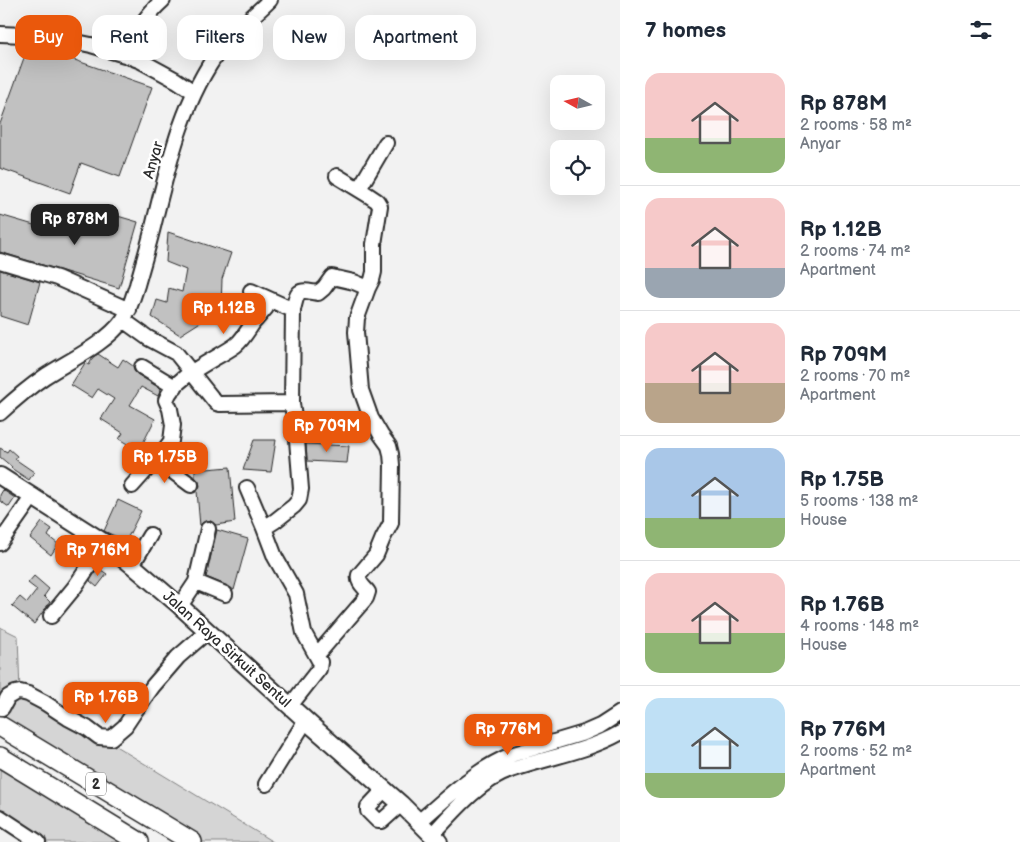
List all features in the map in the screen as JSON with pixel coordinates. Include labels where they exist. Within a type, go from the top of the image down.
[{"type":"highway","name":"2","points":[[1,717],[192,842]]},
{"type":"highway","name":"2","points":[[0,757],[139,842]]},
{"type":"main road","name":"Jalan Raya Sirkuit Sentul","points":[[0,476],[105,543],[132,565],[385,789],[436,838]]},
{"type":"street","points":[[148,15],[163,0]]},
{"type":"street","name":"Anyar","points":[[0,413],[17,397],[43,378],[98,343],[113,331],[126,315],[146,254],[174,145],[194,92],[205,70],[223,46],[270,0]]},
{"type":"street","points":[[0,34],[48,36],[92,45]]},
{"type":"street","points":[[138,60],[176,80],[194,92]]},
{"type":"street","points":[[359,189],[386,143]]},
{"type":"street","points":[[317,655],[366,598],[368,592],[359,582],[359,575],[376,555],[391,523],[391,454],[389,446],[371,418],[361,390],[356,327],[357,318],[374,272],[374,244],[380,206],[377,201],[337,176]]},
{"type":"street","points":[[0,261],[57,278],[126,315],[148,338],[176,353],[216,403],[292,403]]},
{"type":"street","points":[[264,528],[285,514],[299,500],[301,489],[292,403],[293,310],[298,295],[302,291],[318,293],[332,277],[354,282],[368,288]]},
{"type":"street","points":[[251,291],[293,310]]},
{"type":"street","points":[[132,486],[161,455],[171,441],[173,425],[166,400],[167,396],[179,382],[192,372],[238,344],[266,308]]},
{"type":"street","points":[[142,367],[175,387]]},
{"type":"street","points":[[156,460],[191,485]]},
{"type":"street","points":[[247,488],[275,557],[296,594],[304,633],[320,662],[319,670],[290,706]]},
{"type":"street","points":[[0,543],[33,496]]},
{"type":"street","points":[[180,606],[196,582],[208,529]]},
{"type":"street","points":[[132,565],[150,535]]},
{"type":"street","points":[[51,616],[74,588],[105,543]]},
{"type":"street","points":[[196,582],[225,594]]},
{"type":"street","points":[[1,717],[8,697],[20,692],[45,703],[87,728],[98,737],[111,738],[125,726],[153,686],[178,657],[208,631]]},
{"type":"street","points":[[436,838],[474,785],[503,758],[584,733],[600,726],[620,713]]},
{"type":"street","points":[[300,743],[309,723]]},
{"type":"street","points":[[266,784],[309,723]]},
{"type":"street","points":[[419,822],[448,796],[496,778],[510,770],[596,744],[620,732]]},
{"type":"street","points":[[385,789],[368,809],[378,821],[382,822],[401,804]]},
{"type":"street","points":[[0,817],[38,842]]},
{"type":"shaded area","points":[[0,627],[18,636],[20,692],[104,739],[273,842],[190,842],[0,726]]},
{"type":"shaded area","points":[[0,757],[139,842],[38,842],[0,817]]},
{"type":"building","points":[[23,60],[75,60],[152,87],[120,177],[81,163],[70,193],[0,168],[0,124]]},
{"type":"building","points":[[87,207],[138,222],[119,288],[0,252],[0,215],[78,238]]},
{"type":"building","points":[[168,232],[231,253],[222,279],[221,309],[180,335],[152,317],[157,300],[167,303],[169,288],[182,292],[186,270],[166,262]]},
{"type":"building","points":[[0,270],[40,282],[28,325],[0,316]]},
{"type":"building","points":[[98,354],[118,367],[123,359],[133,366],[137,374],[161,389],[158,396],[141,387],[130,405],[155,419],[139,451],[119,439],[123,433],[101,419],[114,399],[98,389],[92,398],[71,385],[85,363],[89,365],[93,357]]},
{"type":"building","points":[[254,440],[276,440],[271,472],[243,470]]},
{"type":"building","points":[[306,444],[349,446],[347,463],[307,461]]},
{"type":"building","points":[[0,448],[7,452],[9,449],[17,456],[15,459],[34,472],[29,480],[11,468],[0,457]]},
{"type":"building","points":[[230,467],[235,522],[216,525],[206,521],[200,526],[197,491],[200,486],[199,481],[195,477],[195,470]]},
{"type":"building","points":[[3,490],[15,498],[9,507],[0,501],[0,495]]},
{"type":"building","points":[[118,500],[141,511],[126,541],[104,531]]},
{"type":"building","points":[[42,522],[52,529],[48,536],[58,544],[51,555],[30,538]]},
{"type":"building","points":[[217,530],[248,539],[234,590],[206,577]]},
{"type":"building","points":[[98,568],[107,574],[97,587],[90,581]]},
{"type":"building","points":[[34,576],[49,589],[44,596],[50,602],[34,624],[12,606],[20,597],[27,603],[37,590],[28,583]]}]
